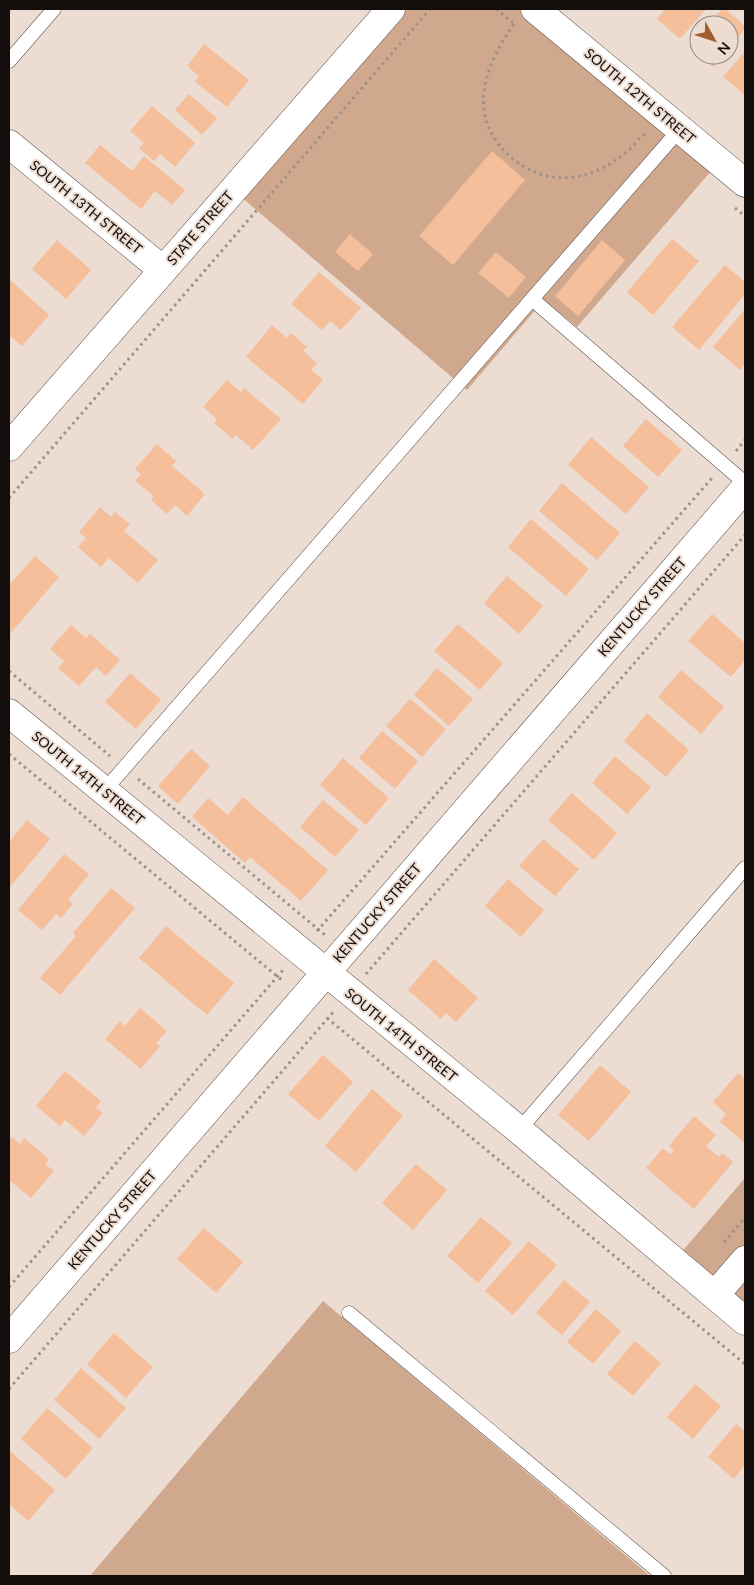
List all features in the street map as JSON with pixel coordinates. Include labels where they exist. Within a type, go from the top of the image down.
[{"type":"street","name":"STATE STREET","points":[[9,447],[391,9]]},
{"type":"street","name":"SOUTH 12TH STREET","points":[[524,16],[680,129],[745,183]]},
{"type":"street","name":"SOUTH 13TH STREET","points":[[9,144],[163,270]]},
{"type":"street","name":"KENTUCKY STREET","points":[[9,1339],[745,488]]},
{"type":"street","name":"SOUTH 14TH STREET","points":[[9,713],[519,1130],[745,1321]]},
{"type":"street","points":[[714,1296],[745,1260]]},
{"type":"lane","points":[[9,61],[54,9]]},
{"type":"lane","points":[[104,791],[680,129]]},
{"type":"lane","points":[[532,299],[745,483]]},
{"type":"lane","points":[[519,1130],[745,868]]},
{"type":"lane","points":[[349,1313],[664,1576]]},
{"type":"path","points":[[9,498],[430,9]]},
{"type":"path","points":[[524,16],[502,42],[493,59],[487,78],[484,94],[484,112],[488,127],[496,142],[518,163],[530,171],[546,177],[562,178],[581,176],[601,170],[632,148],[645,133]]},
{"type":"path","points":[[9,1287],[745,440]]},
{"type":"path","points":[[9,1389],[745,535]]},
{"type":"path","points":[[9,754],[745,1364]]},
{"type":"shaded area","points":[[399,9],[521,9],[711,171],[577,327],[544,300],[467,390],[240,196]]},
{"type":"shaded area","points":[[745,1178],[745,1321],[674,1261]]},
{"type":"shaded area","points":[[323,1301],[650,1576],[90,1576]]},
{"type":"building","points":[[665,9],[706,9],[701,15],[689,15],[689,29],[680,39],[657,19]]},
{"type":"building","points":[[722,9],[725,9],[732,15],[717,15]]},
{"type":"building","points":[[739,21],[745,26],[745,29],[739,36]]},
{"type":"building","points":[[204,44],[249,80],[227,107],[195,82],[199,76],[187,66]]},
{"type":"building","points":[[745,51],[745,95],[723,77],[733,65],[739,65],[739,58]]},
{"type":"building","points":[[189,94],[217,118],[202,135],[175,110]]},
{"type":"building","points":[[152,106],[195,143],[175,167],[160,154],[154,161],[139,148],[144,143],[130,131]]},
{"type":"building","points":[[100,145],[132,171],[144,156],[185,190],[172,205],[155,191],[141,209],[85,163]]},
{"type":"building","points":[[492,151],[525,180],[453,265],[419,236]]},
{"type":"building","points":[[350,234],[373,254],[358,271],[335,252]]},
{"type":"building","points":[[672,239],[699,261],[653,315],[627,292]]},
{"type":"building","points":[[57,240],[91,270],[66,299],[32,269]]},
{"type":"building","points":[[602,240],[625,260],[578,316],[555,296]]},
{"type":"building","points":[[496,252],[526,277],[509,298],[478,273]]},
{"type":"building","points":[[725,265],[745,282],[745,294],[699,350],[672,327]]},
{"type":"building","points":[[319,272],[361,308],[341,330],[330,321],[322,330],[291,304]]},
{"type":"building","points":[[9,279],[49,315],[22,346],[9,335]]},
{"type":"building","points":[[745,309],[745,364],[740,370],[713,347]]},
{"type":"building","points":[[272,325],[287,338],[291,333],[307,347],[303,351],[317,363],[311,370],[323,380],[303,404],[246,357]]},
{"type":"building","points":[[227,380],[241,392],[244,388],[281,419],[253,450],[236,435],[233,439],[214,423],[217,419],[203,407]]},
{"type":"building","points":[[646,419],[682,450],[658,477],[623,446]]},
{"type":"building","points":[[591,437],[649,487],[626,514],[568,465]]},
{"type":"building","points":[[157,444],[176,461],[172,466],[205,494],[187,516],[175,505],[167,514],[151,500],[154,496],[135,481],[141,474],[135,469]]},
{"type":"building","points":[[562,483],[620,533],[597,560],[539,511]]},
{"type":"building","points":[[100,507],[111,517],[115,512],[130,524],[124,531],[158,560],[138,583],[109,558],[101,567],[78,547],[86,538],[79,532]]},
{"type":"building","points":[[531,519],[589,569],[566,596],[508,547]]},
{"type":"building","points":[[35,556],[59,577],[9,635],[9,585]]},
{"type":"building","points":[[507,576],[543,606],[519,634],[484,603]]},
{"type":"building","points":[[712,614],[745,643],[745,660],[731,677],[688,641]]},
{"type":"building","points":[[458,624],[503,663],[480,690],[434,651]]},
{"type":"building","points":[[71,625],[86,638],[90,634],[120,660],[106,676],[96,667],[79,686],[58,668],[64,661],[50,649]]},
{"type":"building","points":[[437,668],[473,699],[449,726],[414,695]]},
{"type":"building","points":[[681,670],[724,707],[701,734],[658,697]]},
{"type":"building","points":[[130,673],[161,700],[136,729],[105,702]]},
{"type":"building","points":[[410,699],[446,729],[422,757],[386,726]]},
{"type":"building","points":[[647,713],[689,750],[666,777],[624,741]]},
{"type":"building","points":[[382,731],[418,761],[395,789],[359,758]]},
{"type":"building","points":[[191,749],[210,766],[178,804],[158,786]]},
{"type":"building","points":[[615,756],[651,787],[627,814],[592,783]]},
{"type":"building","points":[[343,758],[389,798],[366,825],[320,785]]},
{"type":"building","points":[[572,793],[617,833],[594,860],[548,820]]},
{"type":"building","points":[[243,797],[328,870],[301,901],[250,857],[245,863],[192,817],[208,798],[228,815]]},
{"type":"building","points":[[323,800],[359,830],[335,857],[300,827]]},
{"type":"building","points":[[27,820],[50,839],[9,888],[9,842]]},
{"type":"building","points":[[543,839],[579,869],[555,896],[519,866]]},
{"type":"building","points":[[64,854],[89,874],[68,900],[73,904],[61,918],[56,914],[42,930],[18,910]]},
{"type":"building","points":[[508,879],[544,910],[521,937],[485,906]]},
{"type":"building","points":[[111,888],[135,908],[60,995],[40,978],[76,936],[73,933]]},
{"type":"building","points":[[166,926],[234,983],[207,1015],[139,958]]},
{"type":"building","points":[[434,959],[478,998],[456,1022],[446,1013],[441,1019],[408,990]]},
{"type":"building","points":[[140,1008],[167,1031],[156,1043],[160,1046],[141,1069],[105,1039],[120,1021],[125,1026]]},
{"type":"building","points":[[323,1055],[353,1082],[319,1121],[288,1094]]},
{"type":"building","points":[[600,1065],[631,1092],[589,1141],[558,1115]]},
{"type":"building","points":[[65,1071],[101,1101],[96,1108],[103,1113],[84,1136],[65,1120],[60,1126],[36,1106]]},
{"type":"building","points":[[738,1073],[745,1079],[745,1143],[720,1122],[726,1114],[713,1102]]},
{"type":"building","points":[[372,1089],[403,1116],[356,1172],[325,1146]]},
{"type":"building","points":[[694,1116],[716,1135],[706,1146],[719,1157],[722,1153],[733,1162],[694,1209],[646,1168],[663,1148],[670,1154],[674,1150],[669,1146]]},
{"type":"building","points":[[12,1137],[20,1144],[24,1138],[49,1159],[45,1164],[54,1171],[31,1198],[9,1180],[9,1141]]},
{"type":"building","points":[[416,1164],[447,1190],[413,1230],[382,1203]]},
{"type":"building","points":[[481,1217],[512,1243],[478,1283],[447,1256]]},
{"type":"building","points":[[204,1228],[243,1262],[216,1293],[177,1259]]},
{"type":"building","points":[[529,1241],[557,1265],[513,1315],[485,1291]]},
{"type":"building","points":[[564,1280],[590,1302],[562,1335],[536,1313]]},
{"type":"building","points":[[596,1309],[621,1331],[593,1364],[567,1342]]},
{"type":"building","points":[[114,1333],[153,1367],[126,1398],[87,1364]]},
{"type":"building","points":[[635,1341],[661,1363],[633,1396],[607,1374]]},
{"type":"building","points":[[81,1368],[126,1408],[99,1439],[54,1400]]},
{"type":"building","points":[[695,1384],[721,1406],[693,1439],[667,1417]]},
{"type":"building","points":[[47,1408],[93,1448],[66,1479],[21,1439]]},
{"type":"building","points":[[736,1424],[745,1431],[745,1465],[734,1479],[708,1457]]},
{"type":"building","points":[[10,1451],[55,1490],[28,1521],[9,1504]]}]
